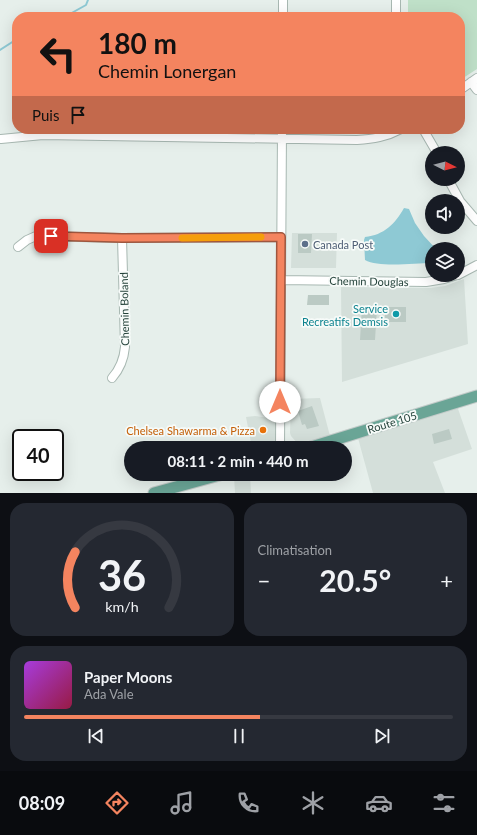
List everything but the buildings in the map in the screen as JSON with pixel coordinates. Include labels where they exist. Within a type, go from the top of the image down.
[{"type":"main road","name":"Route 105","points":[[331,441],[477,396]]},
{"type":"main road","points":[[154,493],[197,481]]},
{"type":"street","points":[[283,0],[283,12]]},
{"type":"street","points":[[396,0],[396,12]]},
{"type":"street","points":[[465,86],[474,80],[477,90]]},
{"type":"street","points":[[280,441],[282,134]]},
{"type":"street","points":[[1,140],[43,135],[370,139],[392,134]]},
{"type":"street","points":[[426,134],[433,146]]},
{"type":"street","points":[[452,186],[460,201],[477,221]]},
{"type":"street","points":[[18,247],[26,240],[36,236],[122,238],[281,237]]},
{"type":"street","name":"Chemin Boland","points":[[112,378],[117,372],[124,355],[125,347],[122,238]]},
{"type":"street","name":"Chemin Douglas","points":[[465,271],[477,265]]},
{"type":"street","name":"Chemin Douglas","points":[[281,280],[425,282]]},
{"type":"shaded area","points":[[292,233],[337,233],[336,268],[291,268]]},
{"type":"shaded area","points":[[456,282],[464,282],[468,344],[342,382],[341,287],[430,288],[445,286]]},
{"type":"shaded area","points":[[320,398],[330,436],[312,441],[295,441],[290,433],[291,399]]},
{"type":"shaded area","points":[[457,406],[472,449],[433,462],[445,493],[373,493],[358,438]]},
{"type":"shaded area","points":[[255,416],[276,419],[276,441],[251,441],[246,417]]},
{"type":"shaded area","points":[[234,481],[250,481],[251,493],[235,493]]},
{"type":"green space","points":[[408,0],[477,0],[477,69],[465,77],[465,12],[408,12]]},
{"type":"water","points":[[404,208],[409,209],[415,223],[430,242],[425,242],[425,263],[379,264],[365,260],[365,237],[378,234],[388,228],[397,219]]},
{"type":"waterway","points":[[73,12],[86,5],[88,0]]},
{"type":"waterway","points":[[0,50],[12,42]]},
{"type":"slow traffic","points":[[182,238],[261,237]]},
{"type":"place","name":"Canada Post","points":[[305,244]]},
{"type":"place","name":"Service Recreatifs Demsis","points":[[396,314]]},
{"type":"place","name":"Chelsea Shawarma & Pizza","points":[[263,430]]},
{"type":"route","points":[[51,236],[122,238],[281,237],[280,402]]}]
